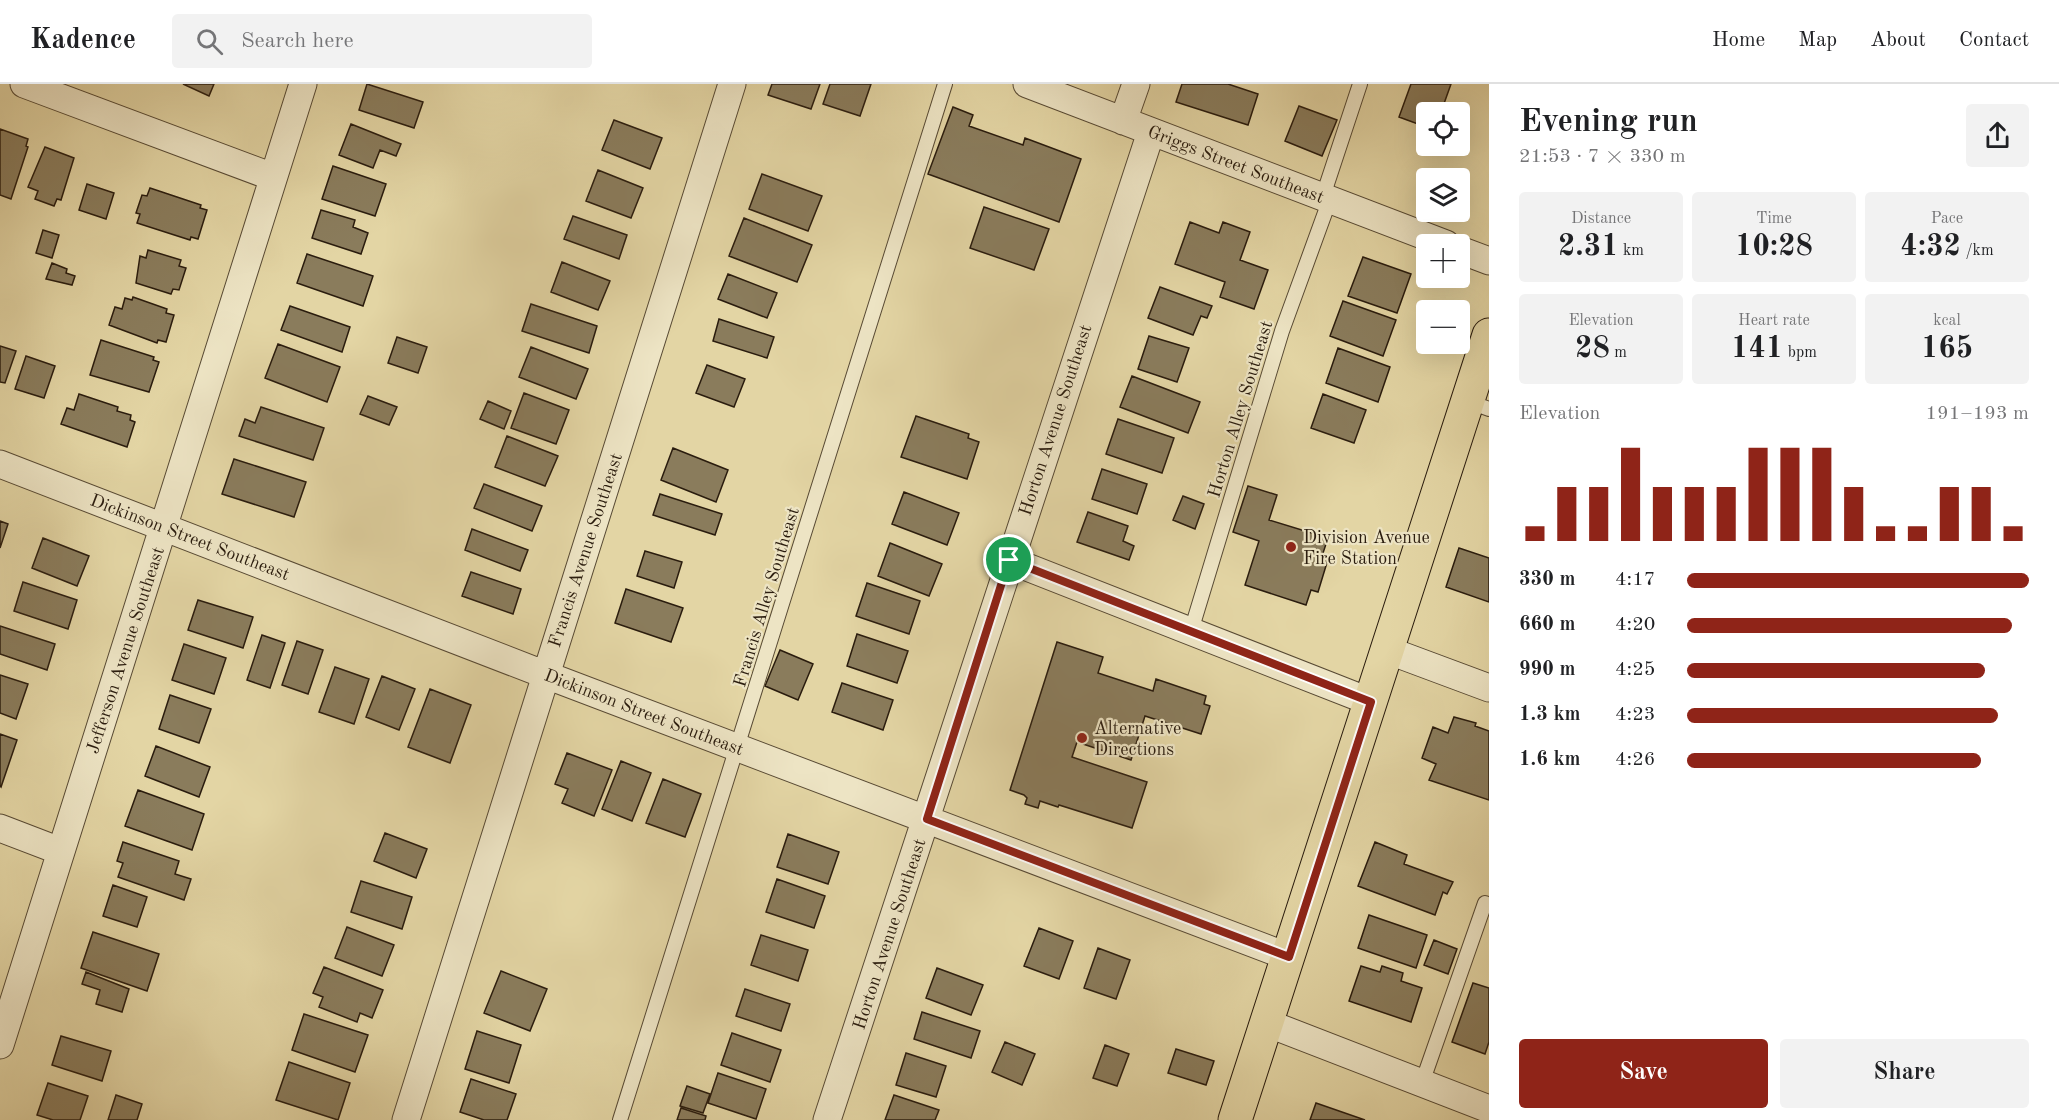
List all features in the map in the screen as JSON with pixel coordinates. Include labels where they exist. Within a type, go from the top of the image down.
[{"type":"main road","points":[[1235,1120],[1387,650],[1478,405],[1489,335]]},
{"type":"street","points":[[24,84],[273,177]]},
{"type":"street","name":"Jefferson Avenue Southeast","points":[[0,1045],[303,84]]},
{"type":"street","name":"Francis Avenue Southeast","points":[[406,1120],[732,84]]},
{"type":"street","name":"Griggs Street Southeast","points":[[1027,84],[1151,132],[1328,190],[1424,234]]},
{"type":"street","points":[[1123,121],[1136,84]]},
{"type":"street","name":"Horton Avenue Southeast","points":[[827,1120],[1151,132]]},
{"type":"street","points":[[1470,254],[1489,261]]},
{"type":"street","name":"Dickinson Street Southeast","points":[[0,464],[546,675],[1289,957]]},
{"type":"street","points":[[1009,560],[1371,702]]},
{"type":"street","points":[[1387,650],[1489,688]]},
{"type":"street","points":[[0,828],[60,851]]},
{"type":"street","points":[[1267,1023],[1489,1108]]},
{"type":"lane","name":"Francis Alley Southeast","points":[[620,1120],[945,84]]},
{"type":"lane","name":"Horton Alley Southeast","points":[[1191,631],[1360,84]]},
{"type":"lane","points":[[1422,1083],[1485,903]]},
{"type":"building","points":[[183,84],[214,84],[209,96]]},
{"type":"building","points":[[367,84],[423,102],[414,128],[359,110]]},
{"type":"building","points":[[772,84],[820,84],[811,109],[768,95]]},
{"type":"building","points":[[830,84],[871,84],[860,116],[823,104]]},
{"type":"building","points":[[1182,84],[1228,84],[1258,94],[1248,125],[1176,102]]},
{"type":"building","points":[[1411,84],[1451,84],[1445,102],[1416,102],[1416,123],[1399,117]]},
{"type":"building","points":[[1299,106],[1337,120],[1322,156],[1285,141]]},
{"type":"building","points":[[953,107],[973,115],[969,126],[1023,145],[1025,138],[1081,159],[1059,222],[928,174]]},
{"type":"building","points":[[614,120],[662,138],[650,169],[602,150]]},
{"type":"building","points":[[351,124],[401,144],[396,156],[380,150],[373,168],[339,155]]},
{"type":"building","points":[[0,129],[28,139],[26,146],[28,147],[11,199],[0,195]]},
{"type":"building","points":[[45,147],[74,158],[61,200],[57,199],[54,206],[35,199],[38,191],[28,187]]},
{"type":"building","points":[[333,166],[386,184],[375,216],[322,199]]},
{"type":"building","points":[[598,170],[643,188],[631,218],[586,201]]},
{"type":"building","points":[[762,174],[822,196],[808,231],[749,209]]},
{"type":"building","points":[[87,184],[114,193],[106,219],[79,210]]},
{"type":"building","points":[[150,188],[201,205],[200,208],[207,210],[198,239],[191,237],[190,240],[137,223],[140,214],[136,213],[142,195],[147,196]]},
{"type":"building","points":[[984,207],[1049,229],[1034,270],[970,248]]},
{"type":"building","points":[[321,210],[355,220],[353,227],[368,233],[361,254],[312,238]]},
{"type":"building","points":[[573,216],[627,235],[619,259],[564,239]]},
{"type":"building","points":[[744,218],[812,245],[797,282],[729,256]]},
{"type":"building","points":[[1190,222],[1219,233],[1223,222],[1250,232],[1240,260],[1268,270],[1254,309],[1220,297],[1225,282],[1175,264]]},
{"type":"building","points":[[43,230],[59,235],[52,258],[36,253]]},
{"type":"building","points":[[148,250],[181,260],[179,266],[186,268],[179,290],[173,289],[171,294],[136,283],[140,256],[146,258]]},
{"type":"building","points":[[307,254],[373,276],[363,306],[297,283]]},
{"type":"building","points":[[1363,257],[1411,274],[1397,313],[1348,296]]},
{"type":"building","points":[[562,262],[610,281],[598,310],[551,292]]},
{"type":"building","points":[[52,263],[67,269],[66,273],[75,276],[72,285],[46,279]]},
{"type":"building","points":[[728,274],[777,293],[767,318],[718,299]]},
{"type":"building","points":[[1160,287],[1212,306],[1207,318],[1201,316],[1193,335],[1148,318]]},
{"type":"building","points":[[133,297],[167,309],[166,313],[174,315],[166,342],[158,340],[157,343],[109,325],[115,307],[122,309],[125,298],[132,300]]},
{"type":"building","points":[[1343,301],[1396,320],[1383,356],[1330,336]]},
{"type":"building","points":[[531,304],[597,326],[589,353],[522,331]]},
{"type":"building","points":[[290,306],[350,327],[342,352],[281,330]]},
{"type":"building","points":[[719,319],[774,337],[767,358],[713,341]]},
{"type":"building","points":[[1149,336],[1189,348],[1177,382],[1138,369]]},
{"type":"building","points":[[397,337],[427,347],[418,373],[388,363]]},
{"type":"building","points":[[101,340],[154,357],[153,360],[159,362],[149,392],[90,375]]},
{"type":"building","points":[[278,344],[340,367],[327,402],[265,378]]},
{"type":"building","points":[[0,346],[16,351],[5,383],[0,382]]},
{"type":"building","points":[[531,347],[588,369],[576,399],[519,377]]},
{"type":"building","points":[[1338,348],[1390,367],[1378,402],[1326,383]]},
{"type":"building","points":[[26,356],[55,366],[44,398],[15,389]]},
{"type":"building","points":[[707,365],[745,379],[734,407],[696,393]]},
{"type":"building","points":[[1132,376],[1200,402],[1188,433],[1120,407]]},
{"type":"building","points":[[524,393],[569,410],[556,444],[511,428]]},
{"type":"building","points":[[79,394],[118,407],[117,411],[131,415],[130,420],[135,422],[127,447],[61,424],[67,408],[74,410]]},
{"type":"building","points":[[1323,394],[1366,410],[1354,443],[1311,428]]},
{"type":"building","points":[[368,396],[397,407],[389,425],[360,414]]},
{"type":"building","points":[[488,401],[511,411],[504,429],[480,419]]},
{"type":"building","points":[[261,407],[324,428],[313,460],[239,436],[245,419],[255,423]]},
{"type":"building","points":[[916,416],[969,434],[968,438],[979,442],[967,479],[901,457]]},
{"type":"building","points":[[1118,419],[1174,438],[1162,473],[1106,454]]},
{"type":"building","points":[[507,436],[558,456],[545,486],[495,467]]},
{"type":"building","points":[[673,448],[728,470],[716,502],[661,480]]},
{"type":"building","points":[[234,459],[306,482],[294,517],[222,494]]},
{"type":"building","points":[[1102,469],[1147,484],[1137,514],[1092,499]]},
{"type":"building","points":[[484,484],[542,506],[532,531],[474,508]]},
{"type":"building","name":"Division Avenue Fire Station","points":[[1248,486],[1277,495],[1269,520],[1328,538],[1323,553],[1329,556],[1318,592],[1311,590],[1306,605],[1245,585],[1259,541],[1233,532]]},
{"type":"building","points":[[904,492],[959,513],[947,545],[892,524]]},
{"type":"building","points":[[660,494],[722,514],[715,535],[653,515]]},
{"type":"building","points":[[1183,496],[1204,504],[1195,529],[1173,520]]},
{"type":"building","points":[[1088,512],[1128,526],[1123,541],[1134,546],[1129,560],[1077,542]]},
{"type":"building","points":[[0,521],[8,524],[0,548]]},
{"type":"building","points":[[472,529],[528,550],[520,571],[465,550]]},
{"type":"building","points":[[43,538],[89,556],[77,586],[32,568]]},
{"type":"building","points":[[890,543],[942,564],[929,596],[878,576]]},
{"type":"building","points":[[1459,548],[1489,558],[1489,602],[1446,587]]},
{"type":"building","points":[[645,551],[682,562],[674,588],[637,576]]},
{"type":"building","points":[[471,572],[521,589],[513,614],[462,596]]},
{"type":"building","points":[[23,582],[77,600],[68,629],[14,611]]},
{"type":"building","points":[[867,583],[920,601],[909,634],[856,616]]},
{"type":"building","points":[[626,589],[683,608],[671,642],[615,623]]},
{"type":"building","points":[[198,600],[253,617],[243,648],[188,630]]},
{"type":"building","points":[[0,626],[55,644],[47,670],[0,654]]},
{"type":"building","points":[[857,634],[908,651],[897,683],[847,666]]},
{"type":"building","points":[[262,635],[285,643],[270,688],[247,680]]},
{"type":"building","points":[[297,641],[323,650],[308,694],[282,685]]},
{"type":"building","name":"Alternative Directions","points":[[1057,642],[1103,657],[1098,673],[1153,691],[1156,679],[1206,696],[1204,704],[1210,706],[1201,734],[1145,716],[1131,760],[1077,742],[1072,757],[1147,782],[1132,828],[1059,805],[1058,807],[1040,801],[1038,808],[1025,804],[1027,798],[1024,795],[1010,790]]},
{"type":"building","points":[[184,644],[226,658],[214,694],[172,680]]},
{"type":"building","points":[[780,650],[813,664],[798,700],[765,686]]},
{"type":"building","points":[[335,667],[369,679],[354,724],[319,712]]},
{"type":"building","points":[[0,675],[28,684],[16,719],[0,713]]},
{"type":"building","points":[[382,676],[415,689],[399,730],[366,717]]},
{"type":"building","points":[[842,683],[893,700],[883,730],[832,712]]},
{"type":"building","points":[[430,689],[471,705],[450,763],[408,747]]},
{"type":"building","points":[[170,695],[211,709],[199,743],[159,729]]},
{"type":"building","points":[[1454,717],[1476,723],[1475,726],[1489,731],[1489,800],[1429,780],[1436,764],[1422,758],[1433,727],[1448,733]]},
{"type":"building","points":[[0,734],[17,740],[1,787],[0,786]]},
{"type":"building","points":[[156,746],[210,767],[199,797],[145,776]]},
{"type":"building","points":[[567,753],[612,770],[594,816],[562,803],[568,789],[555,784]]},
{"type":"building","points":[[621,761],[651,773],[632,821],[602,809]]},
{"type":"building","points":[[663,779],[701,794],[685,837],[646,823]]},
{"type":"building","points":[[138,790],[204,814],[192,850],[125,826]]},
{"type":"building","points":[[385,833],[427,849],[416,878],[374,861]]},
{"type":"building","points":[[788,834],[839,852],[828,884],[777,867]]},
{"type":"building","points":[[123,842],[179,861],[175,874],[191,879],[184,900],[118,877],[123,863],[117,861]]},
{"type":"building","points":[[1375,842],[1407,855],[1404,864],[1453,882],[1447,894],[1443,892],[1435,915],[1358,886]]},
{"type":"building","points":[[777,879],[825,896],[814,928],[766,912]]},
{"type":"building","points":[[361,881],[412,897],[402,929],[351,912]]},
{"type":"building","points":[[113,885],[147,897],[137,927],[103,916]]},
{"type":"building","points":[[1369,915],[1427,935],[1416,968],[1358,948]]},
{"type":"building","points":[[347,927],[394,945],[382,976],[335,958]]},
{"type":"building","points":[[1039,928],[1073,941],[1059,979],[1024,966]]},
{"type":"building","points":[[93,932],[159,954],[147,991],[81,968]]},
{"type":"building","points":[[761,935],[808,950],[798,981],[751,965]]},
{"type":"building","points":[[1434,940],[1457,949],[1448,974],[1424,965]]},
{"type":"building","points":[[1098,948],[1130,960],[1116,999],[1084,988]]},
{"type":"building","points":[[1361,966],[1380,972],[1382,966],[1403,973],[1401,981],[1422,988],[1411,1022],[1349,1001]]},
{"type":"building","points":[[324,967],[383,990],[372,1018],[360,1013],[357,1022],[319,1007],[323,997],[313,993]]},
{"type":"building","points":[[937,968],[983,985],[971,1015],[926,998]]},
{"type":"building","points":[[501,971],[547,989],[530,1031],[484,1013]]},
{"type":"building","points":[[86,972],[129,989],[122,1012],[96,1004],[100,990],[82,984]]},
{"type":"building","points":[[1473,983],[1489,988],[1489,1042],[1485,1054],[1452,1042]]},
{"type":"building","points":[[745,989],[790,1004],[781,1031],[736,1016]]},
{"type":"building","points":[[922,1012],[980,1031],[971,1058],[914,1039]]},
{"type":"building","points":[[304,1014],[368,1035],[355,1072],[292,1050]]},
{"type":"building","points":[[477,1031],[521,1045],[509,1083],[465,1069]]},
{"type":"building","points":[[732,1033],[781,1050],[770,1082],[721,1065]]},
{"type":"building","points":[[61,1036],[111,1051],[102,1081],[52,1065]]},
{"type":"building","points":[[1005,1042],[1035,1054],[1022,1085],[992,1072]]},
{"type":"building","points":[[1105,1045],[1129,1054],[1117,1086],[1093,1078]]},
{"type":"building","points":[[1176,1049],[1214,1061],[1206,1085],[1168,1073]]},
{"type":"building","points":[[906,1053],[946,1066],[936,1097],[896,1085]]},
{"type":"building","points":[[289,1062],[350,1083],[338,1120],[276,1100]]},
{"type":"building","points":[[718,1073],[766,1089],[756,1119],[708,1103]]},
{"type":"building","points":[[471,1079],[516,1094],[507,1120],[484,1120],[460,1112]]},
{"type":"building","points":[[48,1083],[88,1096],[80,1120],[53,1120],[37,1115]]},
{"type":"building","points":[[687,1086],[710,1094],[703,1113],[680,1106]]},
{"type":"building","points":[[116,1095],[142,1104],[137,1120],[108,1120]]},
{"type":"building","points":[[894,1095],[939,1110],[935,1120],[885,1120]]},
{"type":"building","points":[[1316,1103],[1365,1120],[1310,1120]]},
{"type":"building","points":[[681,1108],[706,1116],[705,1120],[677,1120]]},
{"type":"place","name":"Division Avenue Fire Station","points":[[1291,547]]},
{"type":"place","name":"Alternative Directions","points":[[1082,738]]},
{"type":"route","points":[[1009,560],[1371,702],[1289,957],[927,819],[956,735],[1009,560]]}]
